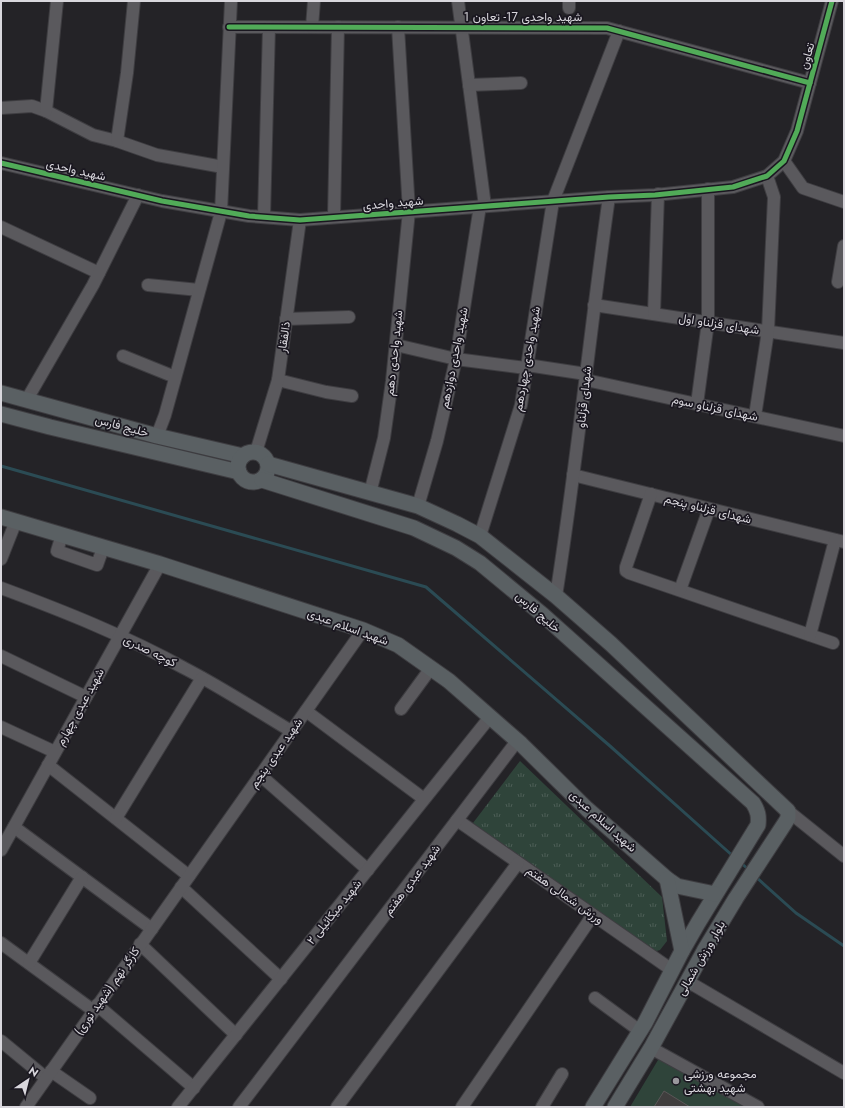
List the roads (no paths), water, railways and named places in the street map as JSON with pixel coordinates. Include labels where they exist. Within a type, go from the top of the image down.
[{"type":"main road","name":"خلیج فارس","points":[[1,393],[157,436],[250,454]]},
{"type":"main road","name":"خلیج فارس","points":[[1,414],[239,472]]},
{"type":"main road","points":[[250,454],[264,456],[268,464],[267,473],[262,480],[249,481],[239,472],[239,463],[250,454]]},
{"type":"main road","points":[[268,464],[418,506],[480,536],[556,596],[611,644],[788,811]]},
{"type":"main road","name":"خلیج فارس","points":[[262,480],[414,528],[456,548],[480,563],[543,615],[734,785],[753,803],[759,817],[758,825]]},
{"type":"main road","name":"شهید اسلام عبدی","points":[[1,517],[160,564],[363,630],[398,645],[449,681],[518,741],[587,809],[667,879],[682,888],[716,893]]},
{"type":"main road","points":[[734,785],[746,771]]},
{"type":"main road","name":"بلوار ورزش شمالی","points":[[615,1107],[651,1048],[704,951],[736,898],[788,818],[788,811]]},
{"type":"main road","name":"بلوار ورزش شمالی","points":[[593,1107],[638,1034],[682,951],[758,825]]},
{"type":"main road","points":[[667,879],[682,951]]},
{"type":"main road","points":[[638,1034],[651,1048]]},
{"type":"street","points":[[46,111],[56,1]]},
{"type":"street","points":[[117,141],[127,73],[134,1]]},
{"type":"street","points":[[157,436],[165,415],[221,212],[230,1]]},
{"type":"street","points":[[312,27],[314,1]]},
{"type":"street","name":"شهید واحدی دوازدهم","points":[[418,506],[437,441],[456,359],[482,206],[458,1]]},
{"type":"street","name":"تعاون","points":[[784,161],[797,131],[832,1]]},
{"type":"street","name":"شهید واحدی 17- تعاون 1","points":[[229,27],[607,28],[810,83]]},
{"type":"street","points":[[264,218],[269,27]]},
{"type":"street","points":[[334,217],[338,27]]},
{"type":"street","name":"شهید واحدی دهم","points":[[370,493],[384,438],[396,345],[409,212],[398,27]]},
{"type":"street","name":"شهید واحدی چهاردهم","points":[[480,536],[520,405],[553,201],[620,31]]},
{"type":"street","points":[[469,85],[521,83]]},
{"type":"street","points":[[1,108],[8,106],[32,106],[46,111],[93,135],[117,141],[157,155],[223,167]]},
{"type":"street","points":[[784,161],[803,188],[844,202]]},
{"type":"street","name":"شهید واحدی","points":[[1,163],[162,201],[249,216],[300,220],[658,194],[733,187],[767,176],[784,161]]},
{"type":"street","points":[[755,416],[768,331],[774,197],[767,176]]},
{"type":"street","points":[[697,404],[708,322],[708,189]]},
{"type":"street","points":[[654,314],[658,194]]},
{"type":"street","points":[[26,400],[99,273],[138,195]]},
{"type":"street","name":"شهدای قزلناو","points":[[556,596],[580,432],[594,304],[609,197]]},
{"type":"street","name":"ذالفقار","points":[[250,454],[278,380],[300,220]]},
{"type":"street","points":[[1,227],[99,273]]},
{"type":"street","points":[[838,282],[844,246]]},
{"type":"street","points":[[148,285],[199,290]]},
{"type":"street","name":"شهدای قزلناو اول","points":[[594,304],[844,343]]},
{"type":"street","points":[[286,318],[348,317]]},
{"type":"street","name":"شهدای قزلناو سوم","points":[[396,345],[456,359],[527,366],[586,377],[697,404],[844,436]]},
{"type":"street","points":[[123,356],[175,377]]},
{"type":"street","points":[[278,380],[326,392],[352,396]]},
{"type":"street","name":"شهدای قزلناو پنجم","points":[[573,475],[840,541]]},
{"type":"street","points":[[651,494],[626,567],[626,570],[629,573],[833,643]]},
{"type":"street","points":[[680,590],[709,509]]},
{"type":"street","points":[[1,559],[16,522]]},
{"type":"street","points":[[810,635],[840,541]]},
{"type":"street","name":"شهید عبدی چهارم","points":[[3,842],[14,827],[160,564]]},
{"type":"street","name":"کوچه صدری","points":[[1,588],[120,636],[184,668],[291,731]]},
{"type":"street","name":"شهید عبدی پنجم","points":[[189,876],[363,630]]},
{"type":"street","points":[[1,656],[86,697]]},
{"type":"street","points":[[402,709],[431,668]]},
{"type":"street","points":[[116,818],[202,678]]},
{"type":"street","points":[[306,711],[424,799]]},
{"type":"street","name":"شهید میکائیلی ۲","points":[[178,1107],[490,717]]},
{"type":"street","points":[[1,727],[55,752]]},
{"type":"street","name":"شهید عبدی هفتم","points":[[239,1107],[518,741]]},
{"type":"street","points":[[48,765],[189,876]]},
{"type":"street","points":[[260,775],[368,870]]},
{"type":"street","points":[[788,811],[844,856]]},
{"type":"street","name":"ورزش شمالی هفتم","points":[[457,820],[672,970]]},
{"type":"street","points":[[14,827],[152,929]]},
{"type":"street","points":[[337,1107],[518,863]]},
{"type":"street","name":"کارگر نهم (شهید نوری)","points":[[26,1107],[189,876]]},
{"type":"street","points":[[29,963],[82,877]]},
{"type":"street","points":[[181,887],[281,979]]},
{"type":"street","points":[[462,1107],[593,915]]},
{"type":"street","points":[[1,943],[96,1008],[194,1088]]},
{"type":"street","points":[[140,944],[236,1034]]},
{"type":"street","points":[[687,981],[844,1073]]},
{"type":"street","points":[[595,998],[638,1034]]},
{"type":"street","points":[[1,1040],[49,1074],[90,1098]]},
{"type":"street","points":[[651,1048],[758,1107]]},
{"type":"street","points":[[542,1107],[562,1074]]},
{"type":"waterway","points":[[1,466],[426,587],[610,746],[734,857]]},
{"type":"waterway","points":[[740,862],[749,870]]},
{"type":"waterway","points":[[756,877],[796,913],[844,946]]},
{"type":"place","name":"مجموعه ورزشی شهید بهشتی","points":[[676,1081]]}]
